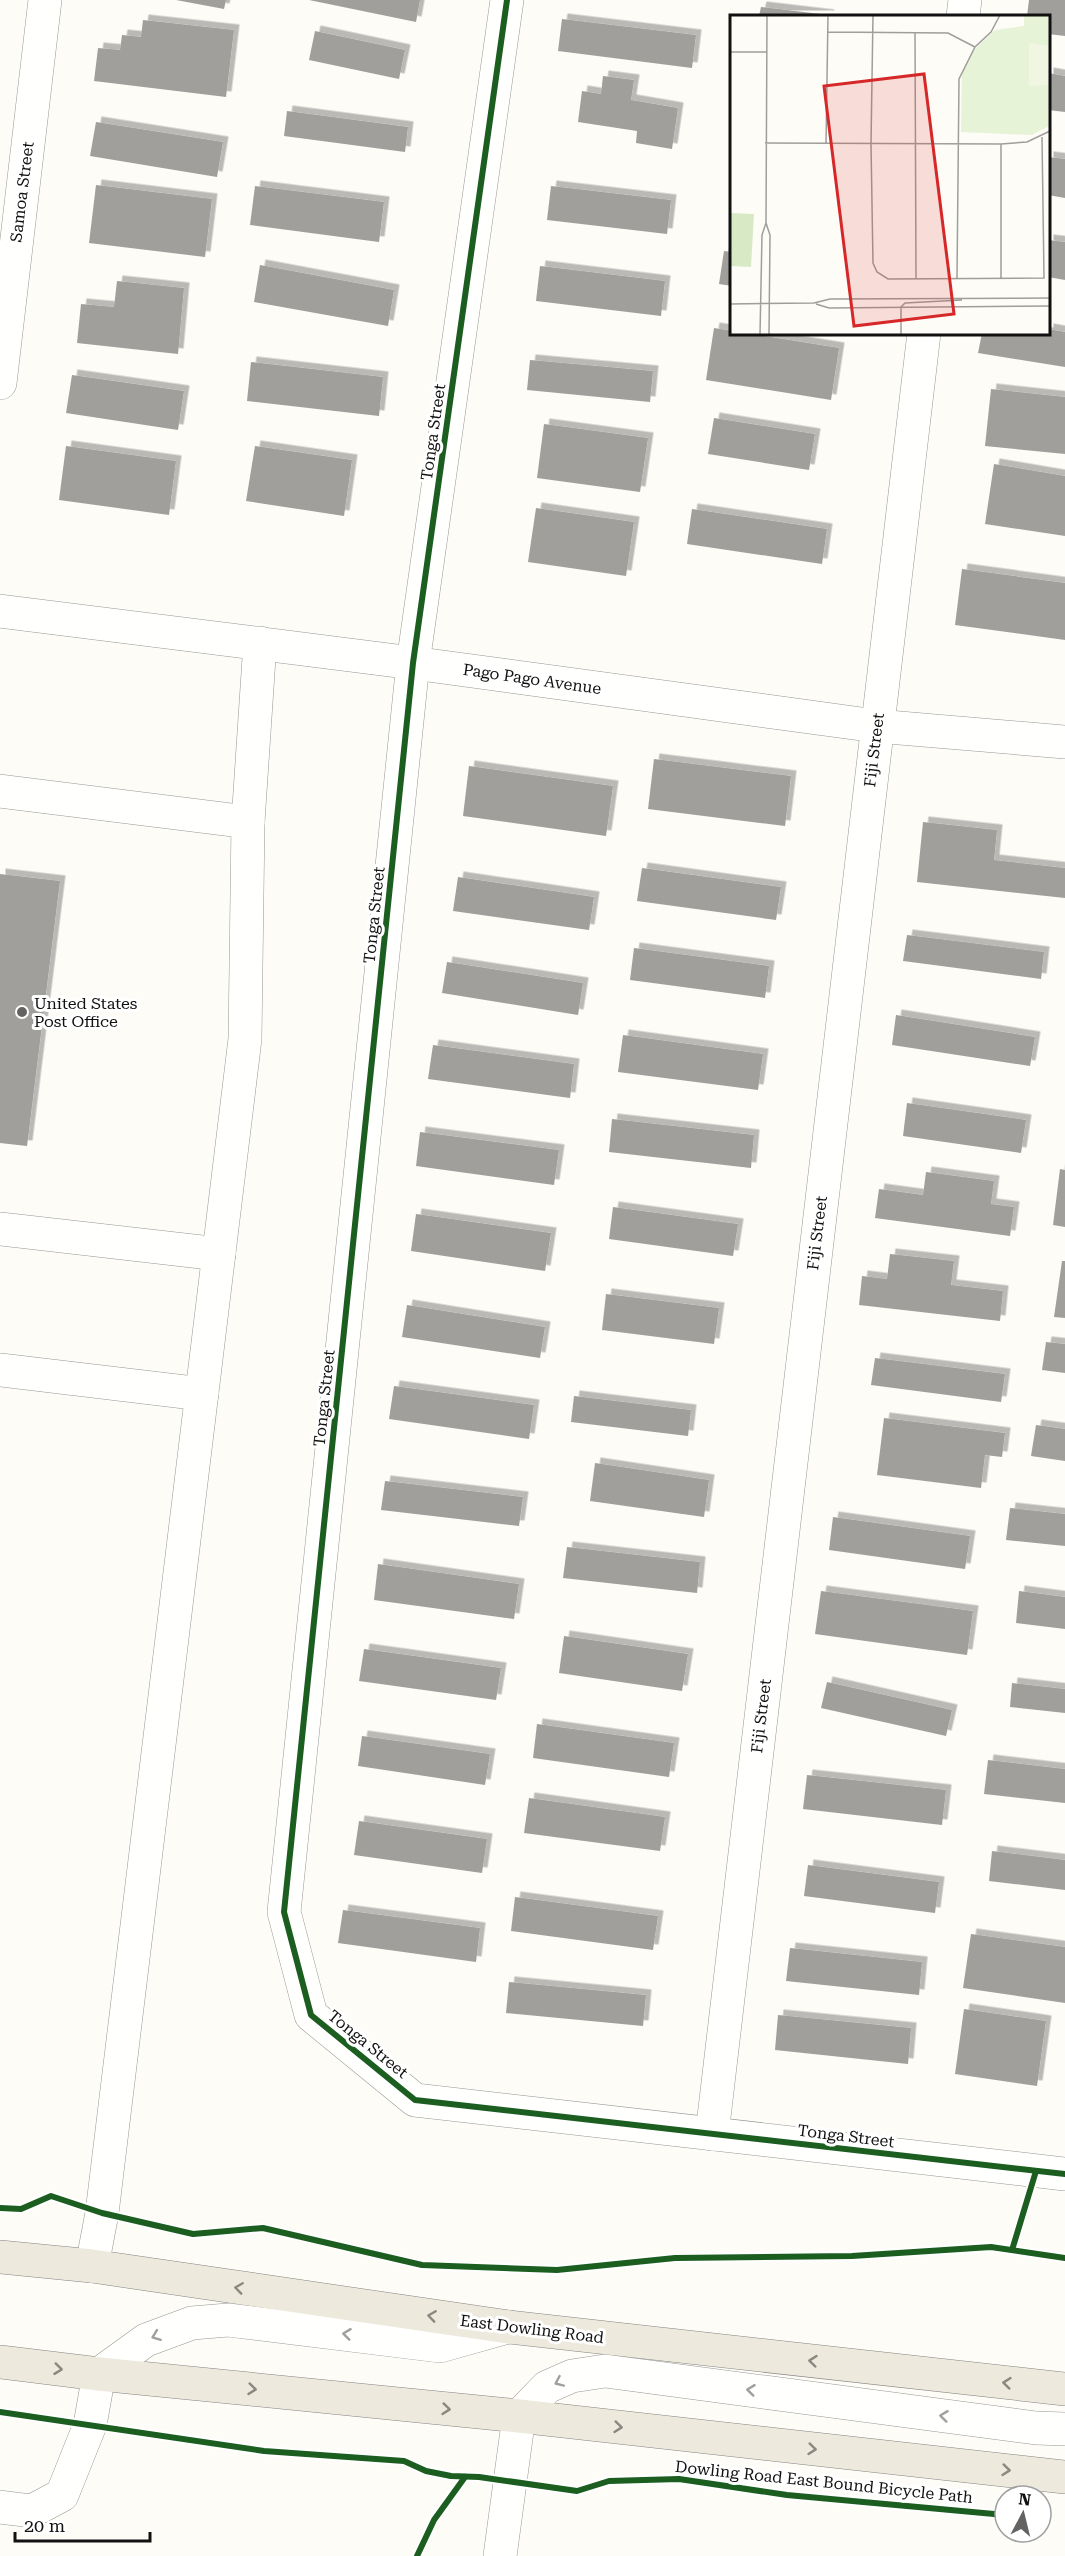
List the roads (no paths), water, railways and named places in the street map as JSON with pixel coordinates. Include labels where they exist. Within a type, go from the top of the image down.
[{"type":"main road","name":"East Dowling Road","points":[[0,2257],[92,2266],[508,2327],[1065,2389]]},
{"type":"main road","points":[[0,2362],[519,2416],[1065,2477]]},
{"type":"street","name":"Samoa Street","points":[[0,383],[45,0]]},
{"type":"street","name":"Tonga Street","points":[[507,0],[413,663],[284,1912],[311,2015],[415,2100],[1065,2175]]},
{"type":"street","points":[[963,15],[965,0]]},
{"type":"street","name":"Fiji Street","points":[[712,2134],[924,334]]},
{"type":"street","name":"Pago Pago Avenue","points":[[0,610],[876,726],[1065,742]]},
{"type":"street","points":[[92,2266],[102,2212],[245,1039],[248,822],[260,643]]},
{"type":"street","points":[[0,791],[248,822]]},
{"type":"street","points":[[0,1229],[219,1254]]},
{"type":"street","points":[[0,1370],[202,1394]]},
{"type":"street","points":[[0,2507],[32,2511],[62,2495],[90,2425],[99,2374],[146,2340],[192,2323],[228,2320],[441,2346],[508,2327]]},
{"type":"street","points":[[500,2556],[519,2416],[547,2387],[572,2376],[605,2371],[1036,2428],[1065,2429]]},
{"type":"place","name":"United States Post Office","points":[[22,1012]]}]
